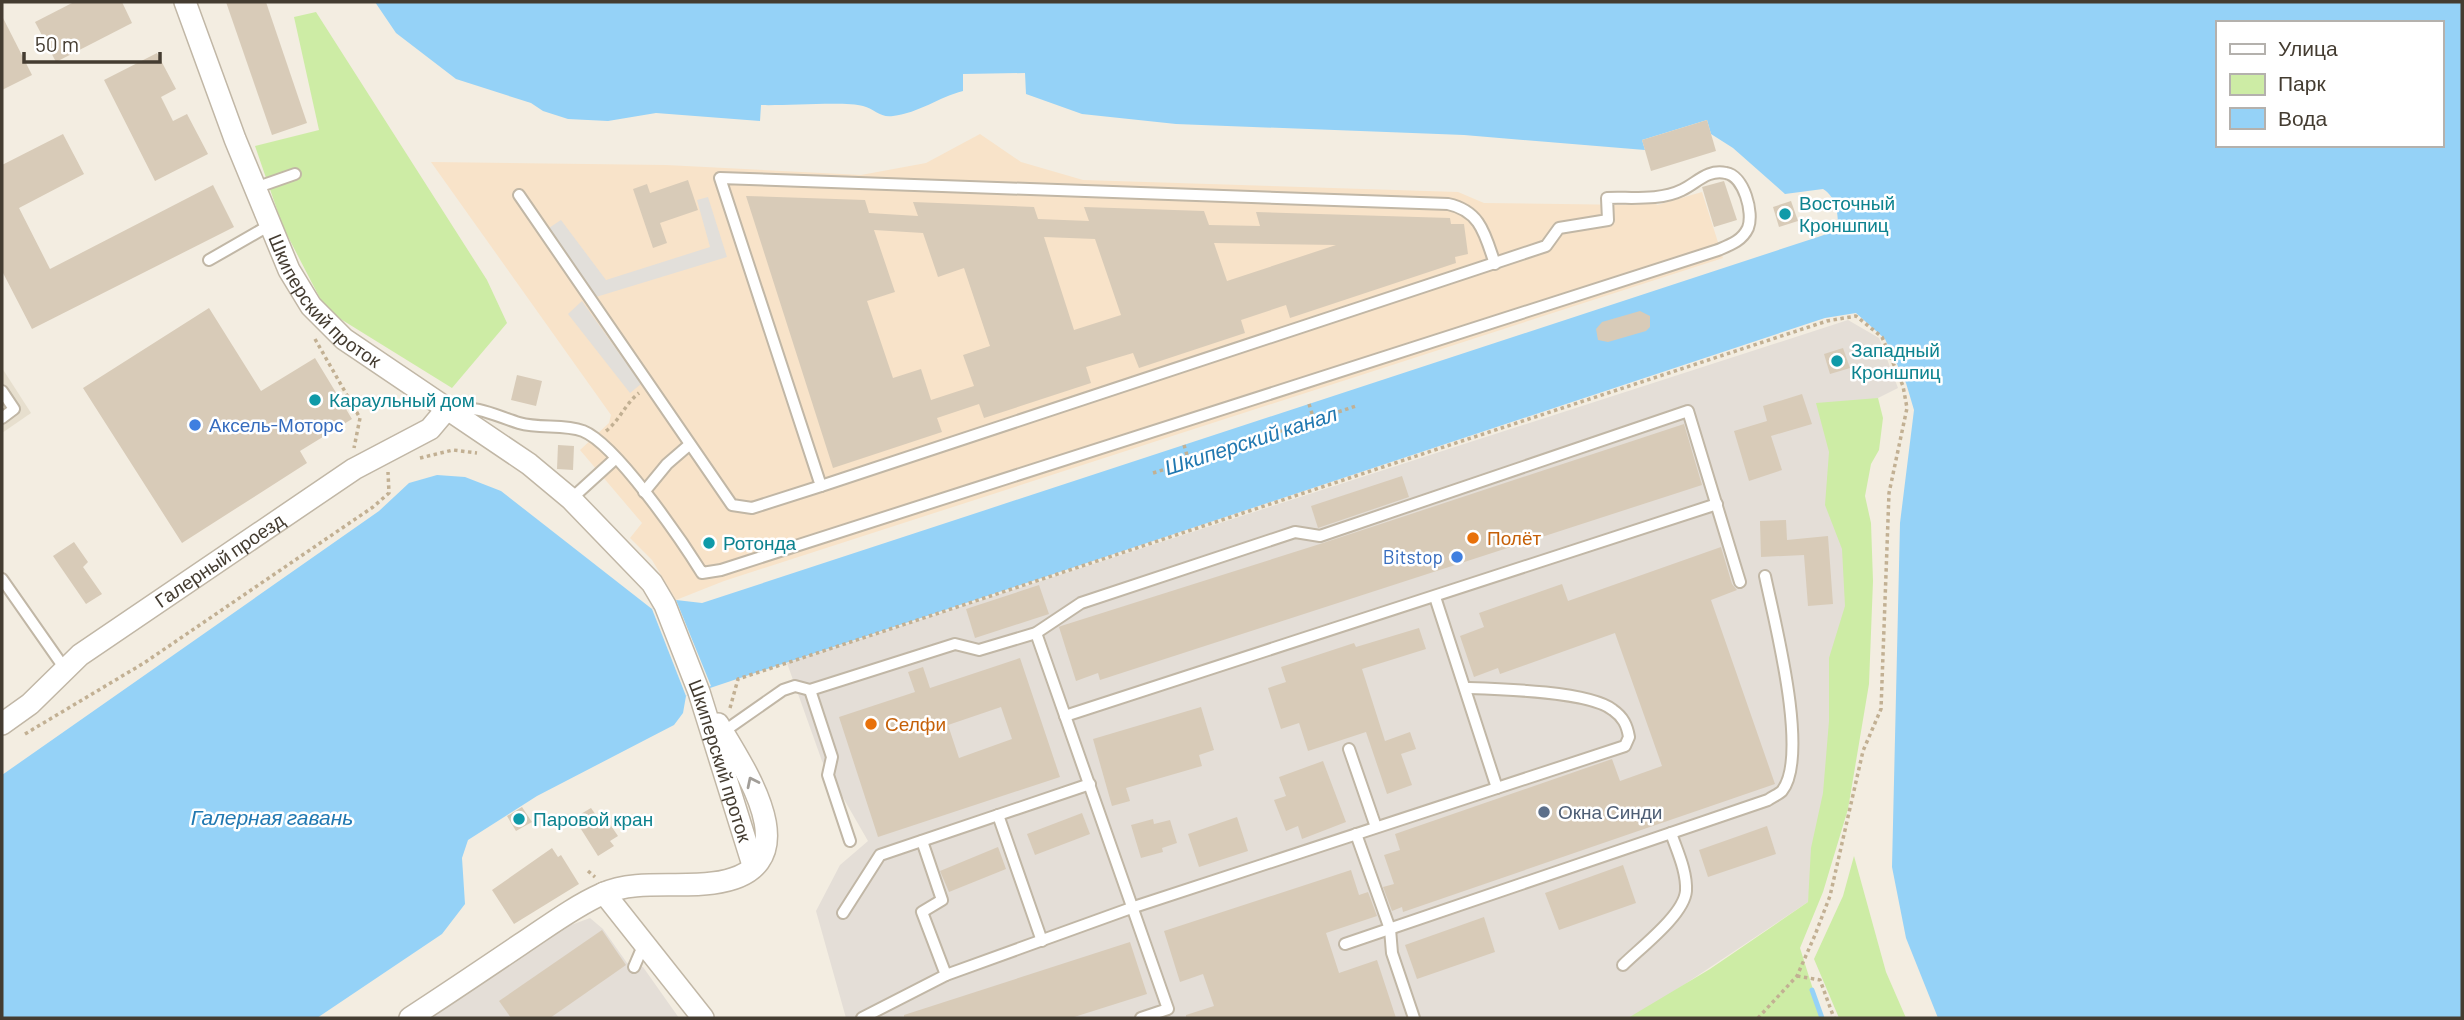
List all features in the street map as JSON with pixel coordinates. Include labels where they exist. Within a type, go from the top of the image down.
[{"type":"street","name":"Шкиперский проток","points":[[185,2],[214,86],[270,225],[289,270],[311,306],[344,339],[529,464],[572,499],[643,573],[664,604],[699,692],[754,865]]},
{"type":"street","name":"Галерный проезд","points":[[8,732],[30,704],[79,655],[354,469],[391,463],[430,429],[446,410]]},
{"type":"street","name":"Шкиперский проток","points":[[699,692],[752,781],[763,806],[769,838],[764,852],[754,865]]},
{"type":"street","points":[[410,1018],[562,916],[600,885],[714,883],[743,874],[754,865]]},
{"type":"street","points":[[600,885],[702,1018]]},
{"type":"lane","points":[[446,410],[484,410],[521,423],[575,429],[597,439],[674,529],[702,573],[721,570],[1718,250],[1742,236],[1749,226],[1750,213],[1736,177],[1717,172],[1700,178],[1681,191],[1660,197],[1607,198],[1608,220],[1559,228],[1546,246],[821,486],[752,508],[741,508],[732,505],[519,195]]},
{"type":"lane","points":[[255,188],[295,174]]},
{"type":"lane","points":[[821,486],[720,178],[1448,205],[1463,207],[1476,216],[1494,264]]},
{"type":"lane","points":[[209,260],[270,225]]},
{"type":"lane","points":[[2,391],[14,409],[2,418]]},
{"type":"lane","points":[[723,732],[783,690],[795,687],[810,690],[955,644],[979,650],[1036,633],[1081,603],[1295,532],[1320,536],[1688,411],[1740,582]]},
{"type":"lane","points":[[644,492],[667,464],[690,445]]},
{"type":"lane","points":[[572,499],[615,459]]},
{"type":"lane","points":[[1065,716],[1717,504]]},
{"type":"lane","points":[[1345,944],[1768,800],[1782,791],[1793,738],[1789,697],[1765,576]]},
{"type":"lane","points":[[2,579],[65,669]]},
{"type":"lane","points":[[1435,597],[1497,788]]},
{"type":"lane","points":[[1036,633],[1168,1009],[1141,1018]]},
{"type":"lane","points":[[862,1018],[946,975],[1134,907],[1625,746],[1629,737],[1628,729],[1612,708],[1587,699],[1465,688]]},
{"type":"lane","points":[[810,690],[832,757],[828,775],[850,841]]},
{"type":"lane","points":[[1349,748],[1376,827]]},
{"type":"lane","points":[[843,913],[880,855],[1090,784]]},
{"type":"lane","points":[[998,816],[1042,941]]},
{"type":"lane","points":[[1623,965],[1678,912],[1686,894],[1684,873],[1671,833]]},
{"type":"lane","points":[[1356,834],[1390,929],[1392,953],[1414,1018]]},
{"type":"lane","points":[[922,841],[942,900],[922,912],[946,975]]},
{"type":"lane","points":[[634,967],[640,953],[647,947]]},
{"type":"path","points":[[723,732],[738,679],[1827,321],[1856,316],[1882,337],[1903,386],[1907,408],[1889,494],[1881,709],[1863,751],[1830,896],[1797,976],[1758,1018]]},
{"type":"path","points":[[313,337],[360,418],[352,458],[354,469]]},
{"type":"path","points":[[597,439],[617,422],[629,401],[650,386]]},
{"type":"path","points":[[1309,404],[1314,420]]},
{"type":"path","points":[[1272,434],[1356,406]]},
{"type":"path","points":[[1184,445],[1189,462]]},
{"type":"path","points":[[1153,473],[1234,447]]},
{"type":"path","points":[[412,460],[453,450],[486,454]]},
{"type":"path","points":[[8,732],[144,663],[373,506],[388,493],[391,463]]},
{"type":"path","points":[[588,871],[600,885]]},
{"type":"path","points":[[1797,976],[1820,979],[1834,1018]]},
{"type":"shaded area","points":[[980,134],[1021,162],[1083,180],[1458,192],[1484,203],[1635,205],[1655,202],[1657,205],[1702,192],[1723,258],[724,581],[676,600],[652,560],[630,538],[642,523],[580,450],[609,423],[611,415],[431,162],[666,165],[861,175],[926,163]]},
{"type":"shaded area","points":[[708,197],[727,257],[596,297],[549,228],[561,220],[606,280],[710,247],[697,200]]},
{"type":"shaded area","points":[[582,301],[641,384],[630,393],[568,314]]},
{"type":"shaded area","points":[[1848,320],[1879,338],[1898,388],[1872,401],[1854,575],[1808,902],[1652,1006],[1628,1018],[846,1018],[816,911],[840,865],[868,841],[822,761],[787,663]]},
{"type":"shaded area","points":[[2,368],[31,413],[2,433]]},
{"type":"shaded area","points":[[590,918],[603,929],[627,963],[643,967],[679,1018],[420,1018],[563,928]]},
{"type":"green space","points":[[316,12],[487,280],[507,323],[452,388],[326,310],[283,227],[255,146],[319,130],[294,17]]},
{"type":"green space","points":[[1878,398],[1883,418],[1879,450],[1871,464],[1865,496],[1871,523],[1873,581],[1869,684],[1848,809],[1823,892],[1800,948],[1822,1018],[1628,1018],[1710,969],[1808,902],[1811,848],[1823,793],[1829,721],[1829,658],[1845,606],[1842,549],[1825,505],[1829,452],[1816,403]]},
{"type":"green space","points":[[1854,856],[1886,972],[1906,1018],[1839,1018],[1814,959],[1843,896]]},
{"type":"water","points":[[375,2],[2462,2],[2462,1018],[1938,1018],[1906,938],[1892,867],[1900,523],[1914,410],[1906,383],[1885,339],[1856,313],[1825,318],[686,696],[683,713],[674,725],[537,796],[468,840],[462,858],[465,904],[442,934],[317,1018],[2,1018],[2,775],[379,511],[409,483],[437,475],[465,477],[501,491],[652,609],[676,600],[702,603],[1818,237],[1835,231],[1838,226],[1835,205],[1827,192],[1823,189],[1785,194],[1733,148],[1711,134],[1707,120],[1642,140],[1645,150],[1464,135],[1176,124],[1082,114],[1026,94],[1025,73],[963,74],[963,91],[912,112],[893,116],[885,116],[855,105],[761,105],[760,121],[656,113],[608,121],[568,119],[543,111],[531,103],[456,79],[396,33]]},
{"type":"pier","points":[[676,600],[711,686],[686,696],[652,609]]},
{"type":"building","points":[[74,2],[122,2],[132,23],[56,62],[35,22]]},
{"type":"building","points":[[226,2],[266,2],[307,123],[272,135]]},
{"type":"building","points":[[2,16],[32,75],[2,90]]},
{"type":"building","points":[[157,53],[176,89],[161,97],[173,121],[187,114],[208,154],[155,181],[104,80]]},
{"type":"building","points":[[1707,120],[1716,151],[1651,171],[1642,140]]},
{"type":"building","points":[[63,134],[84,174],[19,208],[50,269],[213,185],[234,227],[32,329],[2,271],[2,165]]},
{"type":"building","points":[[688,180],[698,210],[660,223],[667,243],[653,248],[633,189],[647,184],[650,193]]},
{"type":"building","points":[[1724,181],[1737,220],[1714,227],[1702,187]]},
{"type":"building","points":[[746,196],[865,200],[869,213],[918,216],[913,202],[1034,207],[1038,219],[1089,221],[1084,207],[1204,211],[1209,225],[1260,226],[1256,212],[1450,218],[1451,224],[1464,224],[1468,254],[1455,257],[1456,263],[1290,318],[1286,305],[1241,320],[1245,333],[1139,368],[1133,353],[1086,367],[1091,383],[984,418],[979,404],[937,418],[942,432],[833,468]],"holes":[[[874,230],[923,233],[938,277],[964,268],[990,346],[963,355],[974,386],[931,400],[921,369],[893,378],[867,301],[895,292]],[[1044,237],[1095,239],[1121,315],[1074,330]],[[1214,243],[1336,245],[1227,281]]]},
{"type":"building","name":"Восточный Кроншпиц","points":[[1791,201],[1798,221],[1779,227],[1773,207]]},
{"type":"building","name":"Аксель-Моторс","points":[[209,308],[261,391],[315,358],[352,419],[300,451],[307,463],[182,543],[83,388]]},
{"type":"building","points":[[1640,311],[1650,316],[1650,327],[1646,331],[1608,342],[1598,340],[1596,329],[1602,322]]},
{"type":"building","name":"Западный Кроншпиц","points":[[1843,348],[1850,368],[1830,374],[1824,354]]},
{"type":"building","points":[[517,375],[542,381],[536,406],[511,400]]},
{"type":"building","points":[[1802,394],[1812,424],[1771,436],[1782,470],[1749,481],[1734,431],[1767,421],[1763,406]]},
{"type":"building","points":[[1684,424],[1702,485],[1100,680],[1098,673],[1076,681],[1059,627],[1061,626]]},
{"type":"building","points":[[558,445],[574,446],[573,470],[557,469]]},
{"type":"building","points":[[1402,476],[1409,497],[1318,528],[1311,506]]},
{"type":"building","points":[[1786,520],[1787,540],[1828,536],[1833,604],[1808,606],[1804,555],[1761,557],[1760,521]]},
{"type":"building","points":[[74,542],[88,562],[83,567],[102,594],[86,604],[53,556]]},
{"type":"building","points":[[1721,547],[1732,584],[1737,590],[1711,600],[1775,784],[1403,912],[1402,907],[1392,911],[1383,887],[1394,884],[1384,855],[1400,850],[1395,834],[1612,759],[1620,781],[1662,766],[1615,633],[1500,674],[1498,668],[1474,677],[1460,636],[1484,627],[1479,613],[1562,584],[1568,601]]},
{"type":"building","points":[[1039,585],[1049,614],[975,638],[966,609]]},
{"type":"building","points":[[1419,628],[1426,649],[1362,669],[1385,741],[1410,732],[1416,749],[1401,754],[1412,785],[1387,794],[1366,732],[1308,751],[1299,723],[1281,729],[1268,688],[1286,682],[1281,667],[1354,643],[1356,647]]},
{"type":"building","points":[[1020,658],[1060,777],[878,837],[839,717],[915,692],[908,672],[923,667],[930,688]],"holes":[[[1001,707],[1012,739],[959,758],[948,725]]]},
{"type":"building","points":[[1201,707],[1214,750],[1199,755],[1202,766],[1126,788],[1130,801],[1112,806],[1093,739]]},
{"type":"building","points":[[1323,761],[1346,822],[1302,839],[1298,826],[1286,831],[1274,800],[1286,796],[1279,777]]},
{"type":"building","name":"Паровой кран","points":[[522,807],[532,822],[516,831],[507,816]]},
{"type":"building","points":[[591,808],[598,818],[603,814],[618,836],[610,841],[614,846],[598,856],[574,818]]},
{"type":"building","points":[[1082,813],[1090,834],[1035,855],[1027,834]]},
{"type":"building","points":[[1237,817],[1248,851],[1199,867],[1188,834]]},
{"type":"building","points":[[1153,819],[1154,824],[1170,820],[1177,843],[1162,848],[1163,852],[1141,858],[1131,825]]},
{"type":"building","points":[[1767,826],[1776,854],[1708,877],[1699,850]]},
{"type":"building","points":[[998,847],[1006,869],[949,892],[940,871]]},
{"type":"building","points":[[552,848],[558,857],[561,855],[579,884],[514,924],[492,890]]},
{"type":"building","points":[[1623,865],[1636,903],[1559,930],[1545,893]]},
{"type":"building","points":[[1351,870],[1359,895],[1368,892],[1377,916],[1326,933],[1339,973],[1377,960],[1396,1018],[1186,1018],[1186,1015],[1214,1006],[1203,974],[1180,982],[1164,931]]},
{"type":"building","points":[[1484,917],[1495,952],[1417,979],[1405,945]]},
{"type":"building","points":[[602,930],[626,965],[550,1018],[511,1018],[499,1001]]},
{"type":"building","points":[[1130,942],[1147,994],[1071,1018],[904,1018],[904,1015]]},
{"type":"waterway","points":[[1812,990],[1822,1018]]},
{"type":"place","name":"Восточный Кроншпиц","points":[[1785,214]]},
{"type":"place","name":"Западный Кроншпиц","points":[[1837,361]]},
{"type":"place","name":"Караульный дом","points":[[315,400]]},
{"type":"place","name":"Аксель-Моторс","points":[[195,425]]},
{"type":"place","name":"Полёт","points":[[1473,538]]},
{"type":"place","name":"Ротонда","points":[[709,543]]},
{"type":"place","name":"Bitstop","points":[[1457,557]]},
{"type":"place","name":"Селфи","points":[[871,724]]},
{"type":"place","name":"Окна Синди","points":[[1544,812]]},
{"type":"place","name":"Паровой кран","points":[[519,819]]},
{"type":"water label","name":"Шкиперский канал","points":[[1251,441]]},
{"type":"water label","name":"Галерная гавань","points":[[272,818]]}]
